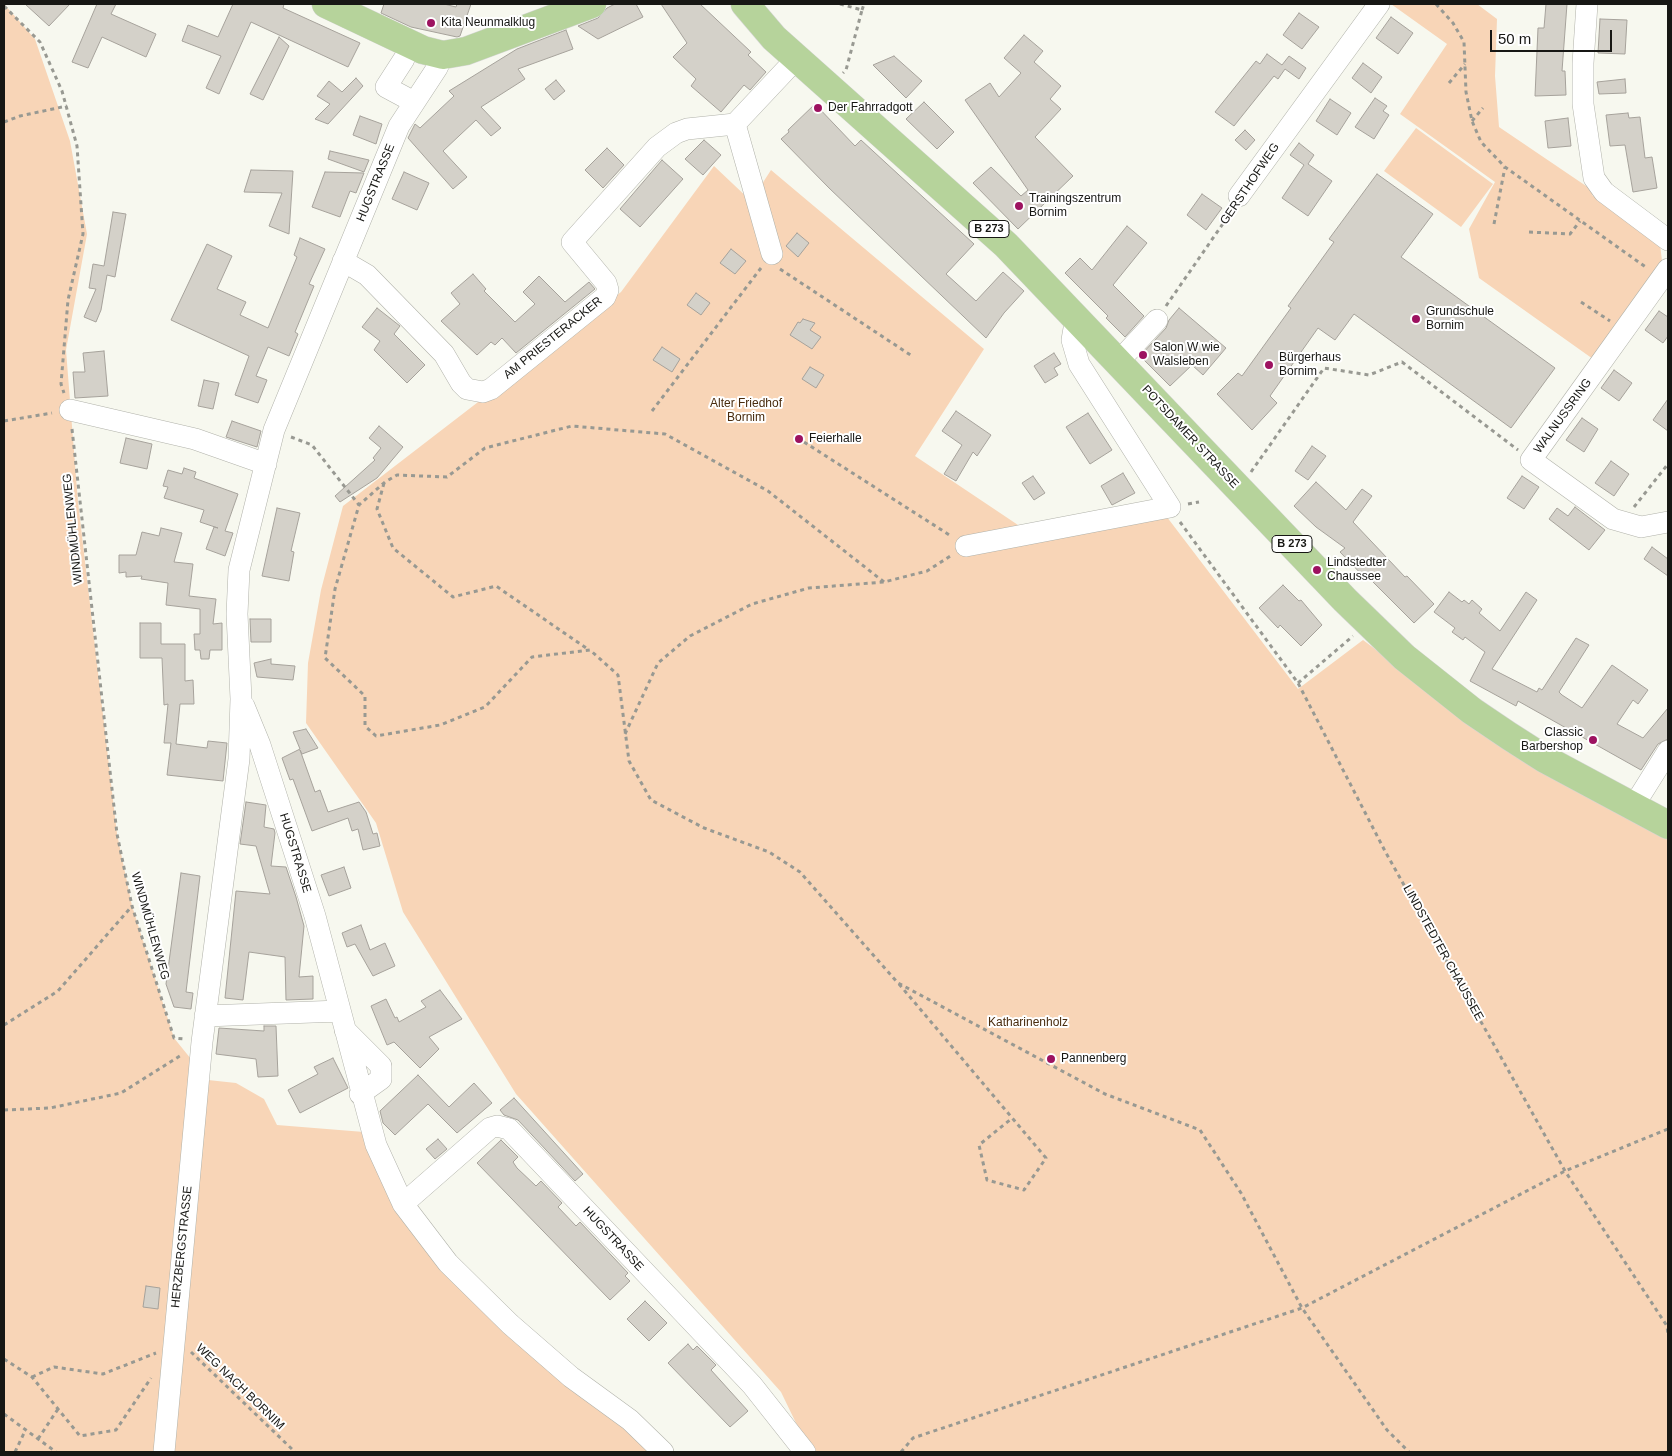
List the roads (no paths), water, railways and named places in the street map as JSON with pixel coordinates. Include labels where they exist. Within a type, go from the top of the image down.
[{"type":"main road","points":[[326,4],[423,50],[443,56],[466,51],[592,4]]},
{"type":"main road","name":"POTSDAMER STRASSE","points":[[745,4],[774,38],[1006,244],[1368,623],[1426,676],[1472,712],[1545,759],[1668,826]]},
{"type":"street","name":"GERSTHOFWEG","points":[[1239,196],[1379,4]]},
{"type":"street","points":[[1588,4],[1583,53],[1583,104],[1594,178],[1604,192],[1668,240]]},
{"type":"street","name":"HUGSTRASSE","points":[[202,1042],[231,827],[239,752],[241,699],[237,614],[238,576],[274,430],[399,126],[443,56]]},
{"type":"street","points":[[772,254],[735,124],[797,58]]},
{"type":"street","points":[[404,59],[386,87],[414,102]]},
{"type":"street","name":"AM PRIESTERACKER","points":[[343,262],[367,275],[444,354],[461,383],[467,389],[483,392],[491,389],[605,297],[608,290],[606,282],[572,242],[657,147],[676,133],[687,129],[735,124]]},
{"type":"street","name":"WALNUSSRING","points":[[1665,274],[1531,460],[1613,519],[1641,528],[1668,523]]},
{"type":"street","points":[[966,546],[1170,507],[1079,364],[1072,340],[1076,317]]},
{"type":"street","points":[[1118,361],[1156,320]]},
{"type":"street","points":[[70,410],[195,439],[266,464]]},
{"type":"street","name":"HUGSTRASSE","points":[[241,699],[260,745],[295,852],[342,1021],[381,1066],[381,1079],[360,1094],[376,1145],[403,1204],[448,1263],[510,1324],[571,1377],[630,1420],[662,1452]]},
{"type":"street","points":[[1633,807],[1668,751]]},
{"type":"street","points":[[205,1016],[342,1021]]},
{"type":"street","name":"HERZBERGSTRASSE","points":[[164,1452],[202,1042]]},
{"type":"street","name":"HUGSTRASSE","points":[[403,1204],[490,1128],[497,1126],[509,1129],[752,1385],[805,1452]]},
{"type":"place","name":"Kita Neunmalklug","points":[[431,23]]},
{"type":"place","name":"Der Fahrradgott","points":[[818,108]]},
{"type":"place","name":"Trainingszentrum Bornim","points":[[1019,206]]},
{"type":"place","name":"Grundschule Bornim","points":[[1416,319]]},
{"type":"place","name":"Salon W wie Walsleben","points":[[1143,355]]},
{"type":"place","name":"Bürgerhaus Bornim","points":[[1269,365]]},
{"type":"place","name":"Feierhalle","points":[[799,439]]},
{"type":"place","name":"Lindstedter Chaussee","points":[[1317,570]]},
{"type":"place","name":"Classic Barbershop","points":[[1593,740]]},
{"type":"place","name":"Pannenberg","points":[[1051,1059]]},
{"type":"park label","name":"Alter Friedhof Bornim","points":[[746,411]]},
{"type":"park label","name":"Katharinenholz","points":[[1028,1023]]}]
